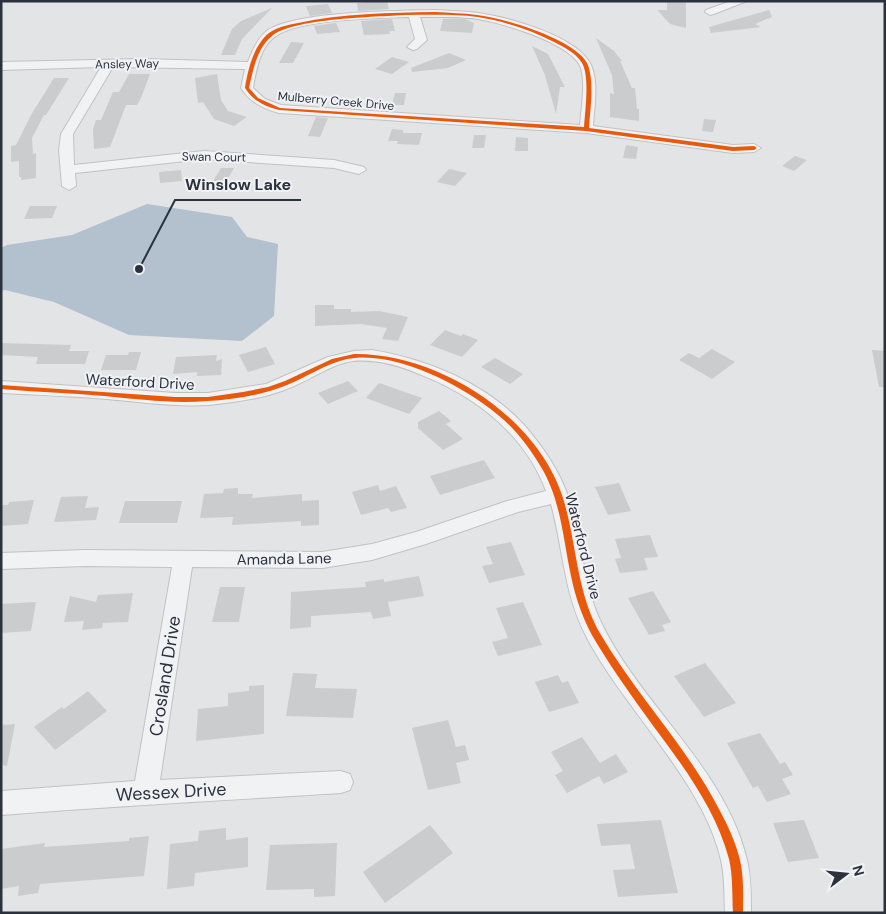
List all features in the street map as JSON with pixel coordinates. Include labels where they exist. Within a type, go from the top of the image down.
[{"type":"street","points":[[710,12],[733,2]]},
{"type":"street","name":"Mulberry Creek Drive","points":[[586,129],[588,72],[584,62],[570,49],[551,39],[498,20],[462,14],[328,19],[295,23],[271,34],[262,45],[252,66],[247,88],[251,96],[262,104],[279,109],[586,129],[733,149],[754,148]]},
{"type":"street","points":[[412,47],[421,40],[414,15]]},
{"type":"street","points":[[68,186],[67,134],[109,64]]},
{"type":"street","name":"Ansley Way","points":[[1,66],[109,64],[252,66]]},
{"type":"street","name":"Swan Court","points":[[68,170],[204,155],[334,164],[359,170]]},
{"type":"street","name":"Waterford Drive","points":[[1,387],[168,400],[207,399],[246,394],[276,386],[333,362],[353,356],[376,356],[400,360],[473,393],[500,413],[528,442],[546,469],[558,495],[583,606],[598,638],[619,674],[682,757],[716,812],[734,860],[738,913]]},
{"type":"street","name":"Amanda Lane","points":[[1,561],[84,558],[322,560],[372,552],[419,539],[505,509],[558,495]]},
{"type":"street","name":"Crosland Drive","points":[[146,792],[183,560]]},
{"type":"street","name":"Wessex Drive","points":[[1,803],[146,792],[196,791],[342,782]]},
{"type":"water","points":[[147,204],[232,217],[247,237],[278,244],[274,316],[242,341],[129,335],[54,302],[5,290],[1,291],[1,248],[7,245],[72,235]]},
{"type":"building","points":[[387,1],[389,9],[358,11],[357,3]]},
{"type":"building","points":[[667,1],[686,1],[686,28],[670,24],[659,12],[658,10],[667,10]]},
{"type":"building","points":[[328,4],[332,13],[310,16],[306,6]]},
{"type":"building","points":[[272,8],[242,39],[235,55],[221,55],[232,29],[241,21]]},
{"type":"building","points":[[769,10],[772,17],[755,24],[761,27],[711,33],[709,27]]},
{"type":"building","points":[[392,19],[395,31],[389,31],[390,34],[364,35],[361,21]]},
{"type":"building","points":[[443,19],[465,19],[474,23],[472,33],[440,31]]},
{"type":"building","points":[[336,23],[340,32],[317,34],[314,26]]},
{"type":"building","points":[[596,38],[614,51],[622,61],[620,61],[632,88],[635,88],[639,121],[610,117],[610,93],[614,94],[612,75]]},
{"type":"building","points":[[291,42],[304,43],[293,63],[279,63]]},
{"type":"building","points":[[532,46],[548,54],[565,87],[560,87],[556,114],[545,75]]},
{"type":"building","points":[[449,53],[466,60],[448,68],[412,72],[411,68]]},
{"type":"building","points":[[392,57],[409,62],[392,74],[375,69]]},
{"type":"building","points":[[129,74],[150,74],[141,98],[137,105],[126,105],[110,147],[94,149],[93,129],[96,120],[101,120],[113,92],[119,92]]},
{"type":"building","points":[[217,74],[221,100],[228,111],[247,117],[234,126],[214,119],[203,102],[198,103],[195,78]]},
{"type":"building","points":[[54,78],[69,78],[46,115],[44,115],[32,138],[33,154],[36,153],[36,178],[21,180],[21,177],[19,177],[19,161],[11,162],[11,146],[16,145],[31,115]]},
{"type":"building","points":[[395,93],[406,93],[404,105],[392,105]]},
{"type":"building","points":[[316,117],[328,118],[320,137],[308,136]]},
{"type":"building","points":[[704,119],[716,120],[713,132],[702,131]]},
{"type":"building","points":[[392,129],[403,130],[403,133],[422,133],[419,145],[397,144],[398,141],[388,141]]},
{"type":"building","points":[[474,135],[486,135],[484,148],[472,148]]},
{"type":"building","points":[[516,137],[528,138],[528,151],[515,151]]},
{"type":"building","points":[[626,145],[638,147],[636,159],[623,158]]},
{"type":"building","points":[[795,156],[807,160],[794,171],[782,166]]},
{"type":"building","points":[[221,168],[234,168],[226,182],[213,181]]},
{"type":"building","points":[[449,169],[467,173],[455,186],[437,182]]},
{"type":"building","points":[[181,170],[182,181],[160,183],[159,172]]},
{"type":"building","points":[[30,206],[57,206],[52,218],[24,219]]},
{"type":"building","points":[[315,305],[334,305],[334,309],[351,309],[351,312],[379,311],[408,317],[398,341],[382,339],[387,328],[361,324],[315,326]]},
{"type":"building","points":[[445,330],[478,340],[462,357],[430,345]]},
{"type":"building","points":[[1,343],[71,345],[69,351],[89,351],[85,364],[36,364],[38,357],[1,355]]},
{"type":"building","points":[[266,347],[275,364],[248,372],[239,355]]},
{"type":"building","points":[[712,349],[735,362],[712,379],[679,360],[689,353],[699,358]]},
{"type":"building","points":[[872,350],[885,351],[885,387],[879,387]]},
{"type":"building","points":[[129,352],[141,352],[136,370],[101,370],[106,355],[128,355]]},
{"type":"building","points":[[217,355],[216,361],[222,359],[221,375],[197,376],[197,372],[173,374],[176,357]]},
{"type":"building","points":[[495,358],[523,374],[510,384],[481,367]]},
{"type":"building","points":[[348,381],[358,391],[328,404],[318,393]]},
{"type":"building","points":[[379,383],[422,398],[409,414],[366,398]]},
{"type":"building","points":[[439,411],[451,421],[446,424],[463,439],[443,450],[418,428],[418,422]]},
{"type":"building","points":[[484,460],[495,478],[440,495],[430,476]]},
{"type":"building","points":[[619,483],[631,511],[608,515],[595,487]]},
{"type":"building","points":[[378,485],[380,491],[396,486],[407,508],[391,512],[388,508],[361,515],[352,492]]},
{"type":"building","points":[[238,488],[238,494],[253,494],[252,498],[302,494],[302,501],[319,500],[319,525],[301,526],[301,521],[232,525],[233,517],[200,518],[204,494],[223,493],[224,489]]},
{"type":"building","points":[[88,496],[85,508],[99,507],[96,520],[54,522],[61,497]]},
{"type":"building","points":[[34,500],[28,524],[1,526],[1,505],[8,505],[9,502]]},
{"type":"building","points":[[125,501],[182,501],[177,523],[119,523]]},
{"type":"building","points":[[650,535],[658,557],[644,558],[648,570],[620,573],[615,559],[621,558],[615,539]]},
{"type":"building","points":[[511,542],[525,575],[489,583],[482,566],[493,564],[486,547]]},
{"type":"building","points":[[419,576],[424,596],[388,602],[391,616],[373,619],[371,612],[311,616],[311,627],[290,629],[291,592],[366,587],[365,582],[384,579],[384,582]]},
{"type":"building","points":[[220,587],[245,587],[239,622],[212,622]]},
{"type":"building","points":[[653,591],[671,622],[662,625],[665,631],[649,635],[628,598]]},
{"type":"building","points":[[133,593],[128,622],[103,623],[102,628],[82,630],[84,621],[64,622],[70,596],[96,602],[98,595]]},
{"type":"building","points":[[36,602],[31,631],[1,633],[1,604]]},
{"type":"building","points":[[523,602],[542,645],[498,656],[492,642],[508,638],[496,608]]},
{"type":"building","points":[[705,663],[736,703],[704,717],[674,676]]},
{"type":"building","points":[[293,673],[317,674],[315,688],[357,689],[353,718],[286,716]]},
{"type":"building","points":[[558,675],[562,683],[568,681],[579,703],[549,712],[535,682]]},
{"type":"building","points":[[264,685],[264,734],[196,741],[198,709],[228,706],[228,693],[249,691],[249,686]]},
{"type":"building","points":[[88,691],[107,711],[55,750],[34,727],[62,707],[64,709]]},
{"type":"building","points":[[448,720],[456,747],[465,745],[469,760],[456,763],[461,783],[428,790],[412,728]]},
{"type":"building","points":[[15,724],[7,766],[1,765],[1,725]]},
{"type":"building","points":[[760,733],[780,764],[785,762],[793,775],[782,779],[791,794],[767,802],[758,786],[753,788],[727,743]]},
{"type":"building","points":[[582,737],[600,763],[616,754],[628,772],[604,784],[599,776],[567,793],[555,775],[563,771],[551,752]]},
{"type":"building","points":[[661,820],[678,893],[618,897],[613,870],[635,869],[630,844],[601,846],[597,824]]},
{"type":"building","points":[[804,820],[819,858],[788,862],[773,823]]},
{"type":"building","points":[[430,825],[453,853],[385,903],[363,872]]},
{"type":"building","points":[[226,828],[226,840],[248,837],[248,867],[195,873],[194,886],[167,889],[170,844],[198,841],[199,831]]},
{"type":"building","points":[[149,836],[144,876],[40,884],[38,893],[18,896],[19,886],[1,889],[1,849],[45,843],[44,847],[129,841],[129,838]]},
{"type":"building","points":[[337,843],[335,896],[314,897],[314,889],[266,890],[270,845]]},
{"type":"cycle path","points":[[586,129],[588,76],[584,62],[565,46],[535,32],[478,16],[461,14],[371,15],[309,22],[286,27],[272,33],[262,44],[252,66],[247,88],[257,99],[279,109],[586,129],[733,149],[754,148]]},
{"type":"cycle path","points":[[1,387],[175,399],[208,399],[278,386],[334,361],[354,356],[372,356],[392,359],[435,374],[476,395],[493,407],[522,435],[544,465],[552,480],[563,513],[580,596],[594,631],[617,668],[674,746],[709,799],[723,828],[734,858],[737,878],[738,913]]},
{"type":"place","name":"Winslow Lake","points":[[139,269]]}]
